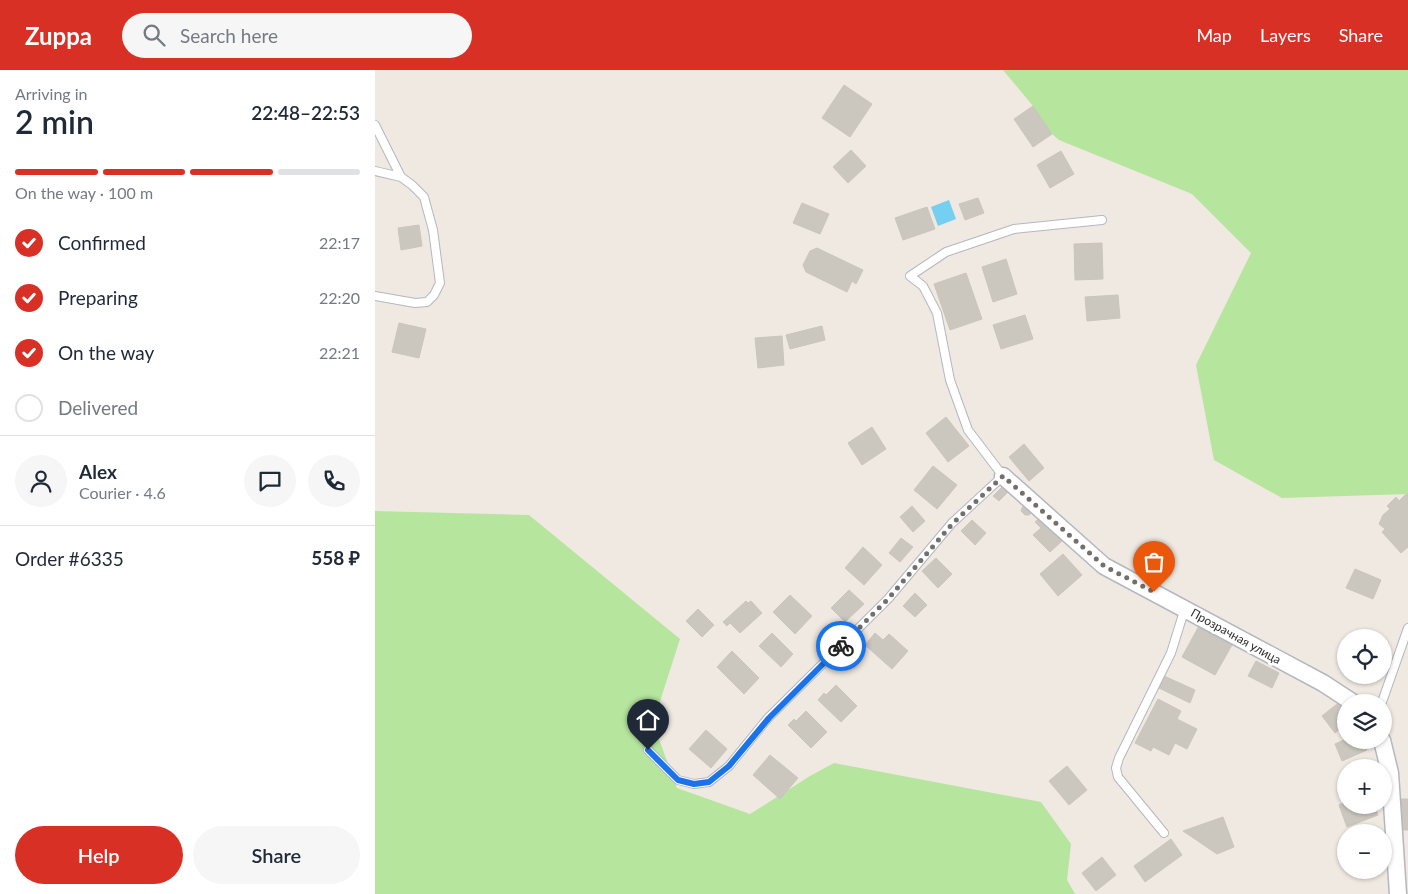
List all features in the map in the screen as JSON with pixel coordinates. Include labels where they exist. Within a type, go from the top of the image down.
[{"type":"street","name":"Прозрачная улица","points":[[1003,476],[1104,566],[1185,608],[1340,694]]},
{"type":"street","points":[[1384,749],[1390,772],[1398,894]]},
{"type":"lane","points":[[375,125],[401,177]]},
{"type":"lane","points":[[375,172],[401,177],[424,197],[433,230],[440,283],[434,295],[427,302],[415,303],[375,296]]},
{"type":"lane","points":[[648,750],[678,780],[694,784],[709,782],[729,766],[769,718],[888,599],[953,523],[1003,476],[968,430],[950,380],[937,313],[923,286],[910,276],[946,252],[1014,229],[1102,220]]},
{"type":"lane","points":[[1164,833],[1118,777],[1116,768],[1119,758],[1171,653],[1185,608]]},
{"type":"lane","points":[[1385,694],[1408,628]]},
{"type":"green space","points":[[1003,70],[1408,70],[1408,494],[1282,498],[1214,460],[1196,365],[1251,253],[1192,194],[1059,140],[1052,134],[1033,106]]},
{"type":"green space","points":[[375,511],[529,515],[680,639],[653,723],[677,788],[750,814],[834,763],[1041,802],[1071,844],[1067,880],[1075,894],[375,894]]},
{"type":"water","points":[[949,200],[956,219],[938,226],[931,207]]},
{"type":"building","points":[[844,85],[872,104],[850,137],[822,118]]},
{"type":"building","points":[[1033,106],[1052,134],[1033,147],[1014,119]]},
{"type":"building","points":[[851,150],[866,166],[848,183],[833,167]]},
{"type":"building","points":[[1061,151],[1074,174],[1050,188],[1037,165]]},
{"type":"building","points":[[978,198],[984,213],[965,220],[959,204]]},
{"type":"building","points":[[802,203],[829,214],[820,234],[793,223]]},
{"type":"building","points":[[927,207],[935,229],[903,240],[895,218]]},
{"type":"building","points":[[419,225],[422,246],[401,250],[398,228]]},
{"type":"building","points":[[1102,243],[1103,279],[1075,280],[1074,244]]},
{"type":"building","points":[[817,248],[863,270],[856,284],[852,281],[847,292],[806,272],[803,265],[810,251]]},
{"type":"building","points":[[1006,259],[1017,294],[993,302],[982,267]]},
{"type":"building","points":[[966,273],[982,319],[950,330],[934,284]]},
{"type":"building","points":[[1118,295],[1120,318],[1087,321],[1085,297]]},
{"type":"building","points":[[1025,315],[1033,339],[1001,349],[993,325]]},
{"type":"building","points":[[399,323],[426,329],[419,358],[392,352]]},
{"type":"building","points":[[822,326],[825,340],[790,349],[786,335]]},
{"type":"building","points":[[782,336],[784,365],[758,368],[755,338]]},
{"type":"building","points":[[946,417],[969,446],[948,462],[926,433]]},
{"type":"building","points":[[872,427],[886,449],[862,465],[848,443]]},
{"type":"building","points":[[1024,444],[1044,468],[1029,481],[1009,457]]},
{"type":"building","points":[[933,466],[957,485],[937,509],[914,490]]},
{"type":"building","points":[[1002,487],[1008,492],[999,501],[993,496]]},
{"type":"building","points":[[1408,494],[1408,547],[1401,553],[1382,532],[1385,529],[1379,524],[1383,515],[1390,509],[1387,506],[1396,497],[1399,501]]},
{"type":"building","points":[[1026,503],[1033,510],[1029,515],[1025,515],[1021,511]]},
{"type":"building","points":[[912,506],[925,521],[913,532],[900,517]]},
{"type":"building","points":[[1041,516],[1063,540],[1050,552],[1033,535],[1041,528],[1035,522]]},
{"type":"building","points":[[972,520],[986,533],[975,545],[961,531]]},
{"type":"building","points":[[901,538],[913,547],[900,562],[889,553]]},
{"type":"building","points":[[863,547],[882,565],[864,585],[845,568]]},
{"type":"building","points":[[1063,554],[1082,575],[1058,596],[1040,574]]},
{"type":"building","points":[[936,558],[952,574],[938,588],[922,571]]},
{"type":"building","points":[[1355,569],[1381,580],[1373,599],[1346,588]]},
{"type":"building","points":[[849,590],[864,604],[845,622],[831,608]]},
{"type":"building","points":[[915,593],[927,605],[915,617],[903,606]]},
{"type":"building","points":[[790,595],[812,616],[795,634],[773,612]]},
{"type":"building","points":[[746,601],[748,603],[751,601],[762,613],[740,633],[730,623],[727,626],[723,622]]},
{"type":"building","points":[[698,609],[714,625],[702,637],[686,621]]},
{"type":"building","points":[[1199,626],[1232,645],[1215,675],[1182,657]]},
{"type":"building","points":[[772,633],[793,654],[781,667],[759,646]]},
{"type":"building","points":[[875,633],[883,640],[889,634],[908,651],[892,669],[865,645]]},
{"type":"building","points":[[732,651],[759,678],[744,694],[717,667]]},
{"type":"building","points":[[1256,661],[1279,673],[1272,688],[1248,676]]},
{"type":"building","points":[[1164,676],[1195,690],[1190,703],[1159,688]]},
{"type":"building","points":[[836,685],[857,706],[841,722],[818,700],[824,693],[826,695]]},
{"type":"building","points":[[1158,699],[1181,711],[1177,719],[1197,729],[1187,749],[1175,743],[1169,755],[1153,747],[1151,751],[1135,743]]},
{"type":"building","points":[[1337,704],[1337,731],[1335,733],[1322,716]]},
{"type":"building","points":[[806,711],[827,732],[811,748],[788,725],[794,719],[796,721]]},
{"type":"building","points":[[706,730],[727,749],[711,768],[689,749]]},
{"type":"building","points":[[1337,749],[1367,750],[1347,759],[1341,759]]},
{"type":"building","points":[[770,755],[798,778],[780,799],[753,775]]},
{"type":"building","points":[[1067,766],[1087,790],[1069,805],[1049,781]]},
{"type":"building","points":[[1401,799],[1408,799],[1408,830],[1402,830]]},
{"type":"building","points":[[1342,814],[1378,815],[1355,824],[1346,824]]},
{"type":"building","points":[[1223,817],[1234,847],[1217,854],[1183,831]]},
{"type":"building","points":[[1171,839],[1182,855],[1145,882],[1134,866]]},
{"type":"building","points":[[1102,857],[1116,875],[1096,891],[1082,873]]},
{"type":"way so far","points":[[841,646],[888,599],[953,523],[1003,476],[1104,566],[1154,592]]},
{"type":"route","points":[[648,750],[678,780],[694,784],[709,782],[729,766],[769,718],[841,646]]}]
